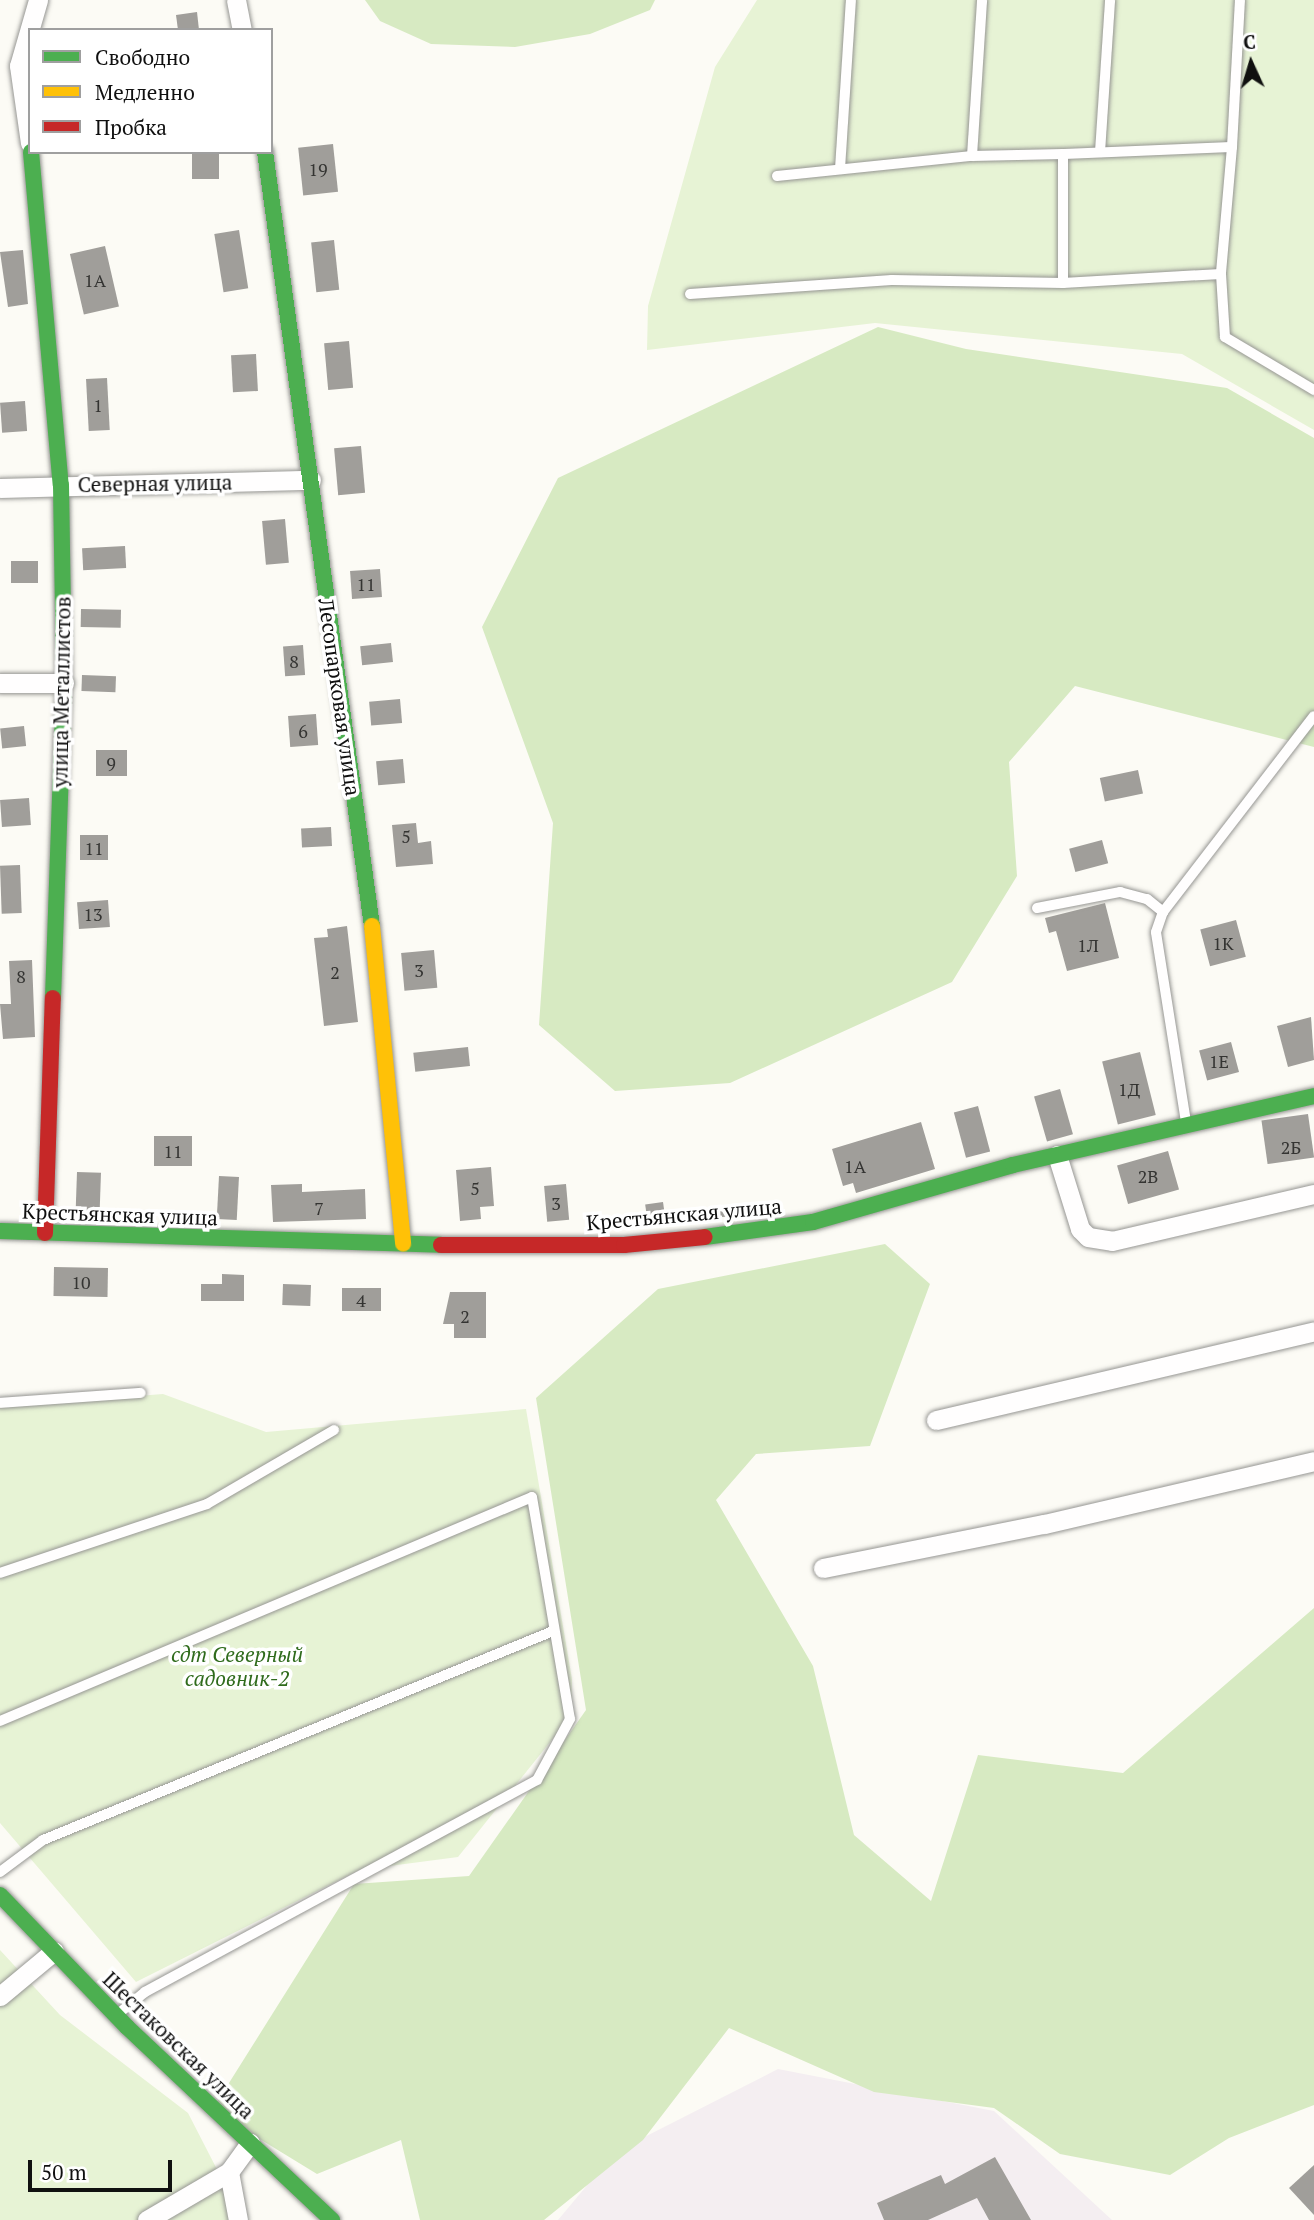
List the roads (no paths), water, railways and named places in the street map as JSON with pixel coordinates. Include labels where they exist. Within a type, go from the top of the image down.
[{"type":"street","points":[[29,28],[37,0]]},
{"type":"street","points":[[236,0],[242,28]]},
{"type":"street","points":[[28,33],[19,66],[28,129]]},
{"type":"street","name":"улица Металлистов","points":[[31,154],[61,485],[64,683],[46,1233]]},
{"type":"street","name":"Лесопарковая улица","points":[[265,154],[282,245],[384,1022],[403,1243]]},
{"type":"street","name":"Северная улица","points":[[0,488],[311,480]]},
{"type":"street","points":[[0,682],[64,683]]},
{"type":"street","name":"Крестьянская улица","points":[[0,1231],[403,1243],[624,1245],[717,1236],[813,1222],[1057,1155],[1314,1096]]},
{"type":"street","points":[[1057,1155],[1080,1228],[1088,1237],[1112,1241],[1314,1194]]},
{"type":"street","points":[[936,1420],[1314,1331]]},
{"type":"street","points":[[823,1568],[1044,1524],[1314,1461]]},
{"type":"street","name":"Шестаковская улица","points":[[0,1895],[116,2015],[332,2220]]},
{"type":"street","points":[[0,1996],[54,1951]]},
{"type":"street","points":[[147,2220],[229,2172],[250,2143]]},
{"type":"street","points":[[229,2172],[238,2220]]},
{"type":"lane","points":[[840,169],[851,0]]},
{"type":"lane","points":[[972,156],[982,0]]},
{"type":"lane","points":[[1100,152],[1111,0]]},
{"type":"lane","points":[[1240,0],[1232,147],[1221,274],[1225,337],[1314,390]]},
{"type":"lane","points":[[777,176],[972,156],[1232,147]]},
{"type":"lane","points":[[1063,153],[1063,283]]},
{"type":"lane","points":[[690,294],[892,280],[1063,283],[1221,274]]},
{"type":"lane","points":[[1186,1124],[1156,954],[1163,912],[1314,716]]},
{"type":"lane","points":[[1037,908],[1120,892],[1147,899],[1163,912]]},
{"type":"lane","points":[[0,1403],[141,1393]]},
{"type":"lane","points":[[0,1573],[207,1504],[334,1430]]},
{"type":"lane","points":[[0,1721],[532,1497],[570,1719],[537,1780],[145,1992],[116,2015]]},
{"type":"lane","points":[[0,1872],[43,1840],[553,1631]]},
{"type":"park label","name":"сдт Северный садовник-2","points":[[237,1666]]}]
